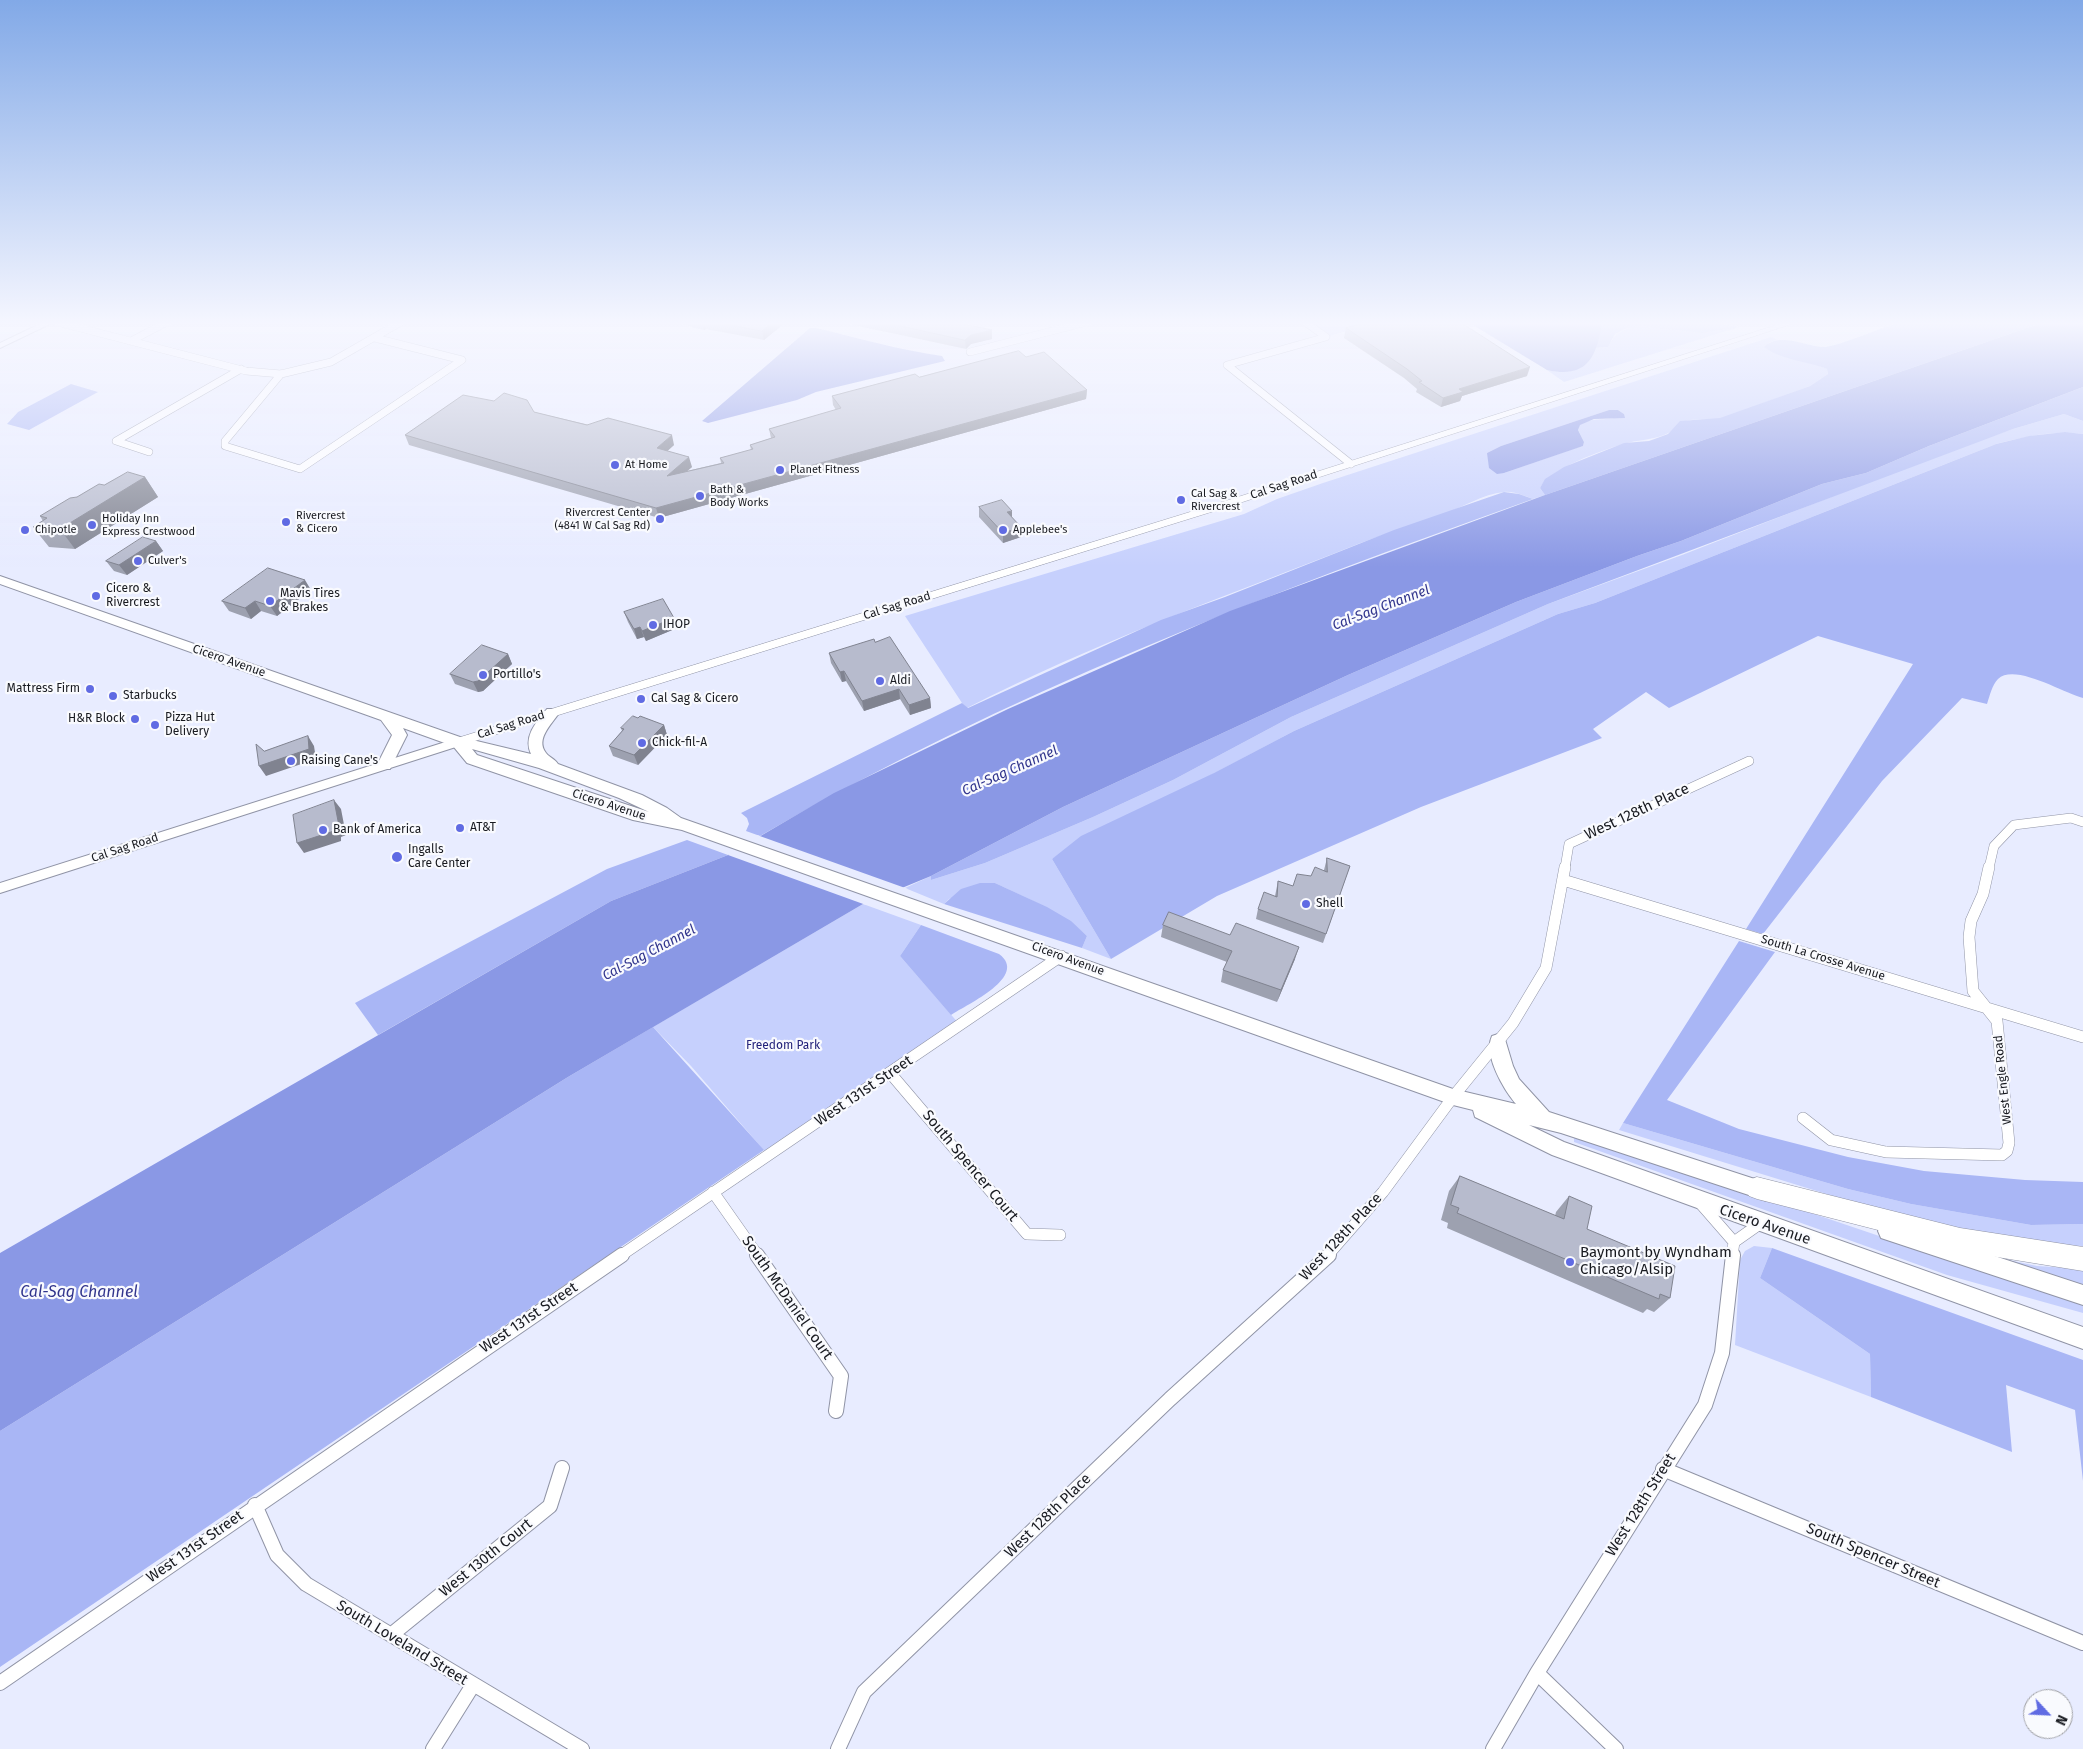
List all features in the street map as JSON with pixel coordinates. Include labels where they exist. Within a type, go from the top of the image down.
[{"type":"highway","points":[[1757,1188],[1965,1242],[2024,1253],[2083,1259]]},
{"type":"main road","name":"Cal Sag Road","points":[[458,742],[1539,404]]},
{"type":"main road","name":"Cicero Avenue","points":[[0,580],[458,742],[488,746],[566,772],[648,802],[683,824]]},
{"type":"main road","points":[[552,712],[540,726],[534,747],[544,761],[566,772]]},
{"type":"main road","points":[[385,765],[400,735],[386,716]]},
{"type":"main road","name":"Cicero Avenue","points":[[458,742],[472,759],[639,816],[683,824],[1061,956],[1453,1097],[1545,1120],[2083,1295]]},
{"type":"main road","points":[[1498,1042],[1501,1064],[1516,1093],[1545,1120]]},
{"type":"main road","name":"Cicero Avenue","points":[[1453,1097],[1558,1150],[2083,1338]]},
{"type":"street","points":[[150,452],[116,441],[181,404]]},
{"type":"street","points":[[256,404],[225,441],[225,446],[300,469],[397,404]]},
{"type":"street","points":[[1275,404],[1351,464]]},
{"type":"street","name":"Cal Sag Road","points":[[0,888],[458,742]]},
{"type":"street","name":"West 128th Place","points":[[838,1749],[864,1692],[1170,1399],[1326,1258],[1383,1192],[1453,1097],[1513,1023],[1546,968],[1569,844],[1748,761]]},
{"type":"street","name":"West Engle Road","points":[[1803,1118],[1831,1140],[1886,1152],[2002,1155],[2007,1151],[2009,1142],[1997,1021],[1982,1005],[1973,991],[1969,937],[1971,921],[1983,894],[1994,846],[2014,825],[2070,818],[2083,822]]},
{"type":"street","name":"South La Crosse Avenue","points":[[1563,880],[2083,1037]]},
{"type":"street","name":"West 131st Street","points":[[0,1683],[256,1505],[713,1192],[891,1074],[1061,956]]},
{"type":"street","name":"South Spencer Court","points":[[891,1074],[1027,1234],[1060,1235]]},
{"type":"street","name":"South McDaniel Court","points":[[713,1192],[842,1376],[836,1411]]},
{"type":"street","points":[[1697,1200],[1734,1242],[1761,1223]]},
{"type":"street","name":"West 128th Street","points":[[1493,1749],[1537,1673],[1662,1469],[1705,1405],[1722,1353],[1734,1242]]},
{"type":"street","name":"West 130th Court","points":[[391,1635],[550,1506],[562,1468]]},
{"type":"street","name":"South Spencer Street","points":[[1662,1469],[2083,1643]]},
{"type":"street","name":"South Loveland Street","points":[[256,1505],[277,1555],[306,1584],[582,1749]]},
{"type":"street","points":[[1537,1673],[1616,1749]]},
{"type":"street","points":[[433,1749],[473,1685]]},
{"type":"green space","points":[[1567,404],[1762,404],[1720,419],[1685,421],[1664,435],[1623,444],[1577,461],[1546,481],[1540,488],[1545,495],[1533,499],[1515,493],[1496,493],[1444,514],[1369,540],[1112,641],[1015,684],[967,708],[905,616],[1244,514],[1277,499]],"holes":[[[1609,410],[1618,410],[1624,414],[1614,418],[1591,420],[1579,425],[1578,430],[1584,442],[1583,446],[1504,473],[1487,453],[1501,446]]]},
{"type":"green space","points":[[2064,414],[2083,421],[2083,434],[2050,434],[1996,444],[1595,603],[1558,614],[1294,731],[1052,859],[1111,959],[1082,948],[1087,936],[1066,919],[995,883],[949,899],[944,904],[905,888],[931,876],[931,880],[985,863],[1093,817],[1173,780],[1291,717],[1548,604],[1682,555],[1944,453]]},
{"type":"green space","name":"Freedom Park","points":[[863,904],[921,925],[900,956],[960,1025],[768,1155],[691,1066],[653,1027]]},
{"type":"green space","points":[[1623,1123],[1848,1189],[1911,1204],[2031,1225],[2083,1224],[2083,1246],[2045,1245],[1927,1225],[1619,1130]]},
{"type":"green space","points":[[1574,1138],[1640,1155],[2083,1305],[2083,1313],[1947,1275],[1574,1142]]},
{"type":"green space","points":[[1754,1246],[1772,1248],[1760,1278],[1870,1354],[1871,1397],[1735,1345],[1740,1260],[1745,1251]]},
{"type":"green space","points":[[2008,1260],[2037,1266],[2083,1269],[2083,1288],[2008,1262]]},
{"type":"shaded area","points":[[34,404],[77,404],[29,430],[7,424],[18,412]]},
{"type":"shaded area","points":[[1760,404],[1809,404],[1545,495],[1540,488],[1545,479],[1564,467],[1624,443],[1649,441],[1668,434],[1680,421],[1720,418]]},
{"type":"shaded area","points":[[2040,404],[2083,404],[2083,421],[2064,414],[2013,429],[1548,604],[1291,717],[1173,780],[1093,817],[985,863],[931,880],[931,876],[1063,807],[1348,675],[1516,602],[1681,541],[1822,484],[1866,473],[1929,446]]},
{"type":"shaded area","points":[[2065,432],[2083,434],[2083,698],[2027,677],[2006,675],[1996,681],[1987,704],[1962,698],[1882,781],[1763,934],[1746,929],[1913,664],[1818,636],[1669,708],[1646,692],[1593,729],[1602,738],[1421,807],[1217,896],[1111,959],[1052,859],[1081,836],[1214,773],[1294,731],[1558,614],[1595,603],[1996,444],[2029,436]]},
{"type":"shaded area","points":[[1504,492],[1519,494],[1533,499],[1236,609],[1042,692],[946,737],[852,785],[760,836],[746,831],[749,824],[747,818],[741,813],[962,703],[968,708],[1161,620],[1225,597],[1394,530]]},
{"type":"shaded area","points":[[687,840],[728,855],[611,901],[378,1035],[355,1003],[607,869]]},
{"type":"shaded area","points":[[980,883],[995,883],[1047,907],[1071,921],[1087,936],[1082,948],[944,904],[961,889]]},
{"type":"shaded area","points":[[921,925],[999,954],[1006,962],[1007,971],[993,989],[951,1015],[900,956]]},
{"type":"shaded area","points":[[1739,941],[1775,952],[1667,1100],[1739,1129],[1848,1157],[1924,1171],[2025,1180],[2083,1182],[2083,1224],[2031,1225],[1911,1204],[1848,1189],[1623,1123]]},
{"type":"shaded area","points":[[653,1027],[764,1150],[0,1667],[0,1431],[568,1077]]},
{"type":"shaded area","points":[[1772,1248],[2083,1360],[2083,1481],[2075,1410],[2006,1385],[2012,1452],[1871,1397],[1870,1354],[1760,1278]]},
{"type":"water","points":[[722,404],[783,404],[708,423],[702,421]]},
{"type":"water","name":"Cal-Sag Channel","points":[[1809,404],[2040,404],[1929,446],[1866,473],[1822,484],[1681,541],[1516,602],[1348,675],[1063,807],[931,876],[863,904],[568,1077],[0,1431],[0,1253],[611,901],[728,855],[834,793],[1008,709],[1230,611],[1545,495]]},
{"type":"water","points":[[1609,410],[1618,410],[1624,414],[1625,418],[1594,419],[1580,425],[1578,430],[1584,442],[1583,446],[1504,473],[1497,474],[1489,468],[1487,453],[1501,446]]},
{"type":"pier","points":[[757,835],[908,889],[866,905],[728,855],[732,850]]},
{"type":"building","points":[[451,404],[529,404],[534,412],[587,425],[608,418],[672,435],[657,448],[689,457],[667,476],[724,463],[720,458],[753,449],[750,445],[775,437],[769,429],[841,408],[838,404],[1037,404],[656,508],[405,435]]},
{"type":"building","points":[[128,472],[145,477],[60,529],[33,527],[47,518],[40,516],[70,498],[77,497],[99,484],[104,485]]},
{"type":"building","points":[[1002,500],[1012,511],[1007,512],[1021,527],[1003,533],[979,507]]},
{"type":"building","points":[[143,537],[156,541],[119,565],[106,561]]},
{"type":"building","points":[[268,568],[305,580],[270,606],[255,601],[245,608],[222,601]]},
{"type":"building","points":[[663,599],[674,618],[642,631],[640,627],[634,629],[624,612]]},
{"type":"building","name":"Aldi","points":[[890,637],[930,698],[909,705],[899,689],[862,701],[844,671],[840,672],[829,653],[874,639],[875,642]]},
{"type":"building","points":[[482,645],[508,654],[478,681],[473,682],[450,674]]},
{"type":"building","points":[[633,716],[638,718],[640,716],[664,725],[634,755],[609,746],[624,729],[621,728]]},
{"type":"building","points":[[308,736],[309,749],[259,766],[256,744],[264,751]]},
{"type":"building","points":[[334,800],[339,826],[334,827],[334,831],[297,843],[293,815]]},
{"type":"building","name":"Shell","points":[[1327,858],[1350,866],[1326,934],[1258,909],[1264,892],[1277,897],[1278,881],[1293,886],[1297,874],[1311,876],[1315,867],[1327,872]]},
{"type":"building","points":[[1169,912],[1230,935],[1236,923],[1299,947],[1281,990],[1223,970],[1232,951],[1163,925]]},
{"type":"building","points":[[1460,1176],[1564,1219],[1569,1196],[1592,1206],[1587,1229],[1675,1266],[1670,1298],[1660,1294],[1659,1299],[1457,1213],[1459,1208],[1451,1205]]},
{"type":"place","name":"At Home","points":[[615,465]]},
{"type":"place","name":"Planet Fitness","points":[[780,470]]},
{"type":"place","name":"Bath & Body Works","points":[[700,496]]},
{"type":"place","name":"Cal Sag & Rivercrest","points":[[1181,500]]},
{"type":"place","name":"Rivercrest Center (4841 W Cal Sag Rd)","points":[[660,519]]},
{"type":"place","name":"Rivercrest & Cicero","points":[[286,522]]},
{"type":"place","name":"Holiday Inn Express Crestwood","points":[[92,525]]},
{"type":"place","name":"Chipotle","points":[[25,530]]},
{"type":"place","name":"Applebee's","points":[[1003,530]]},
{"type":"place","name":"Culver's","points":[[138,561]]},
{"type":"place","name":"Cicero & Rivercrest","points":[[96,596]]},
{"type":"place","name":"Mavis Tires & Brakes","points":[[270,601]]},
{"type":"place","name":"IHOP","points":[[653,625]]},
{"type":"place","name":"Portillo's","points":[[483,675]]},
{"type":"place","name":"Aldi","points":[[880,681]]},
{"type":"place","name":"Mattress Firm","points":[[90,689]]},
{"type":"place","name":"Starbucks","points":[[113,696]]},
{"type":"place","name":"Cal Sag & Cicero","points":[[641,699]]},
{"type":"place","name":"H&R Block","points":[[135,719]]},
{"type":"place","name":"Pizza Hut Delivery","points":[[155,725]]},
{"type":"place","name":"Chick-fil-A","points":[[642,743]]},
{"type":"place","name":"Raising Cane's","points":[[291,761]]},
{"type":"place","name":"AT&T","points":[[460,828]]},
{"type":"place","name":"Bank of America","points":[[323,830]]},
{"type":"place","name":"Ingalls Care Center","points":[[397,857]]},
{"type":"place","name":"Shell","points":[[1306,904]]},
{"type":"place","name":"Baymont by Wyndham Chicago/Alsip","points":[[1570,1262]]}]
